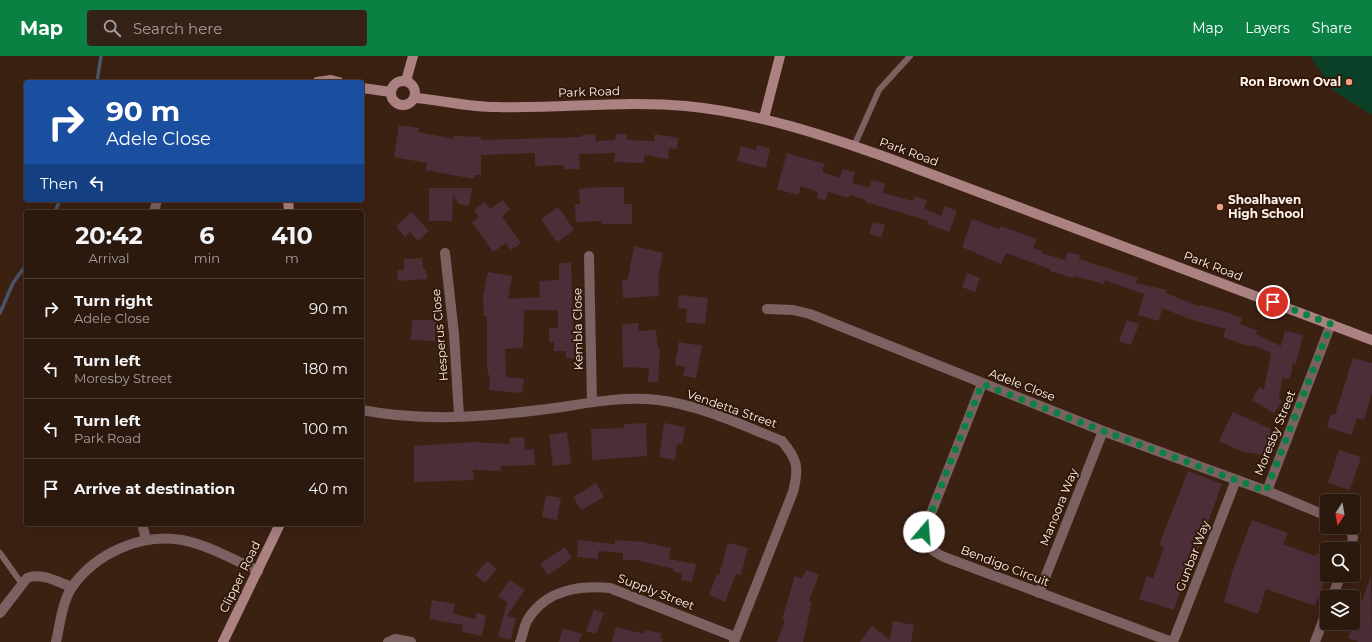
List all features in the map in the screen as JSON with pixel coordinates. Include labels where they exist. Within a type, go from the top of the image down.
[{"type":"street","points":[[406,81],[413,56]]},
{"type":"street","points":[[764,118],[780,56]]},
{"type":"street","points":[[406,81],[414,87],[415,98],[408,105],[403,105],[394,101],[391,92],[396,83],[406,81]]},
{"type":"street","points":[[364,88],[391,92]]},
{"type":"street","name":"Park Road","points":[[415,98],[474,107],[607,103],[655,104],[716,110],[764,118],[854,146],[1372,340]]},
{"type":"street","name":"Hesperus Close","points":[[445,253],[454,334],[459,416]]},
{"type":"street","name":"Kembla Close","points":[[589,256],[592,402]]},
{"type":"street","name":"Adele Close","points":[[767,309],[793,310],[810,314],[982,384],[1103,431],[1266,491]]},
{"type":"street","name":"Moresby Street","points":[[1320,513],[1266,491],[1331,324]]},
{"type":"street","name":"Bendigo Circuit","points":[[982,384],[926,526],[925,538],[930,549],[935,553],[1039,593],[1172,642]]},
{"type":"street","name":"Vendetta Street","points":[[364,410],[387,415],[476,416],[592,402],[658,400],[690,407],[782,441],[792,453],[796,463],[797,475],[793,492],[734,639]]},
{"type":"street","name":"Manoora Way","points":[[1039,593],[1103,431]]},
{"type":"street","name":"Gunbar Way","points":[[1172,642],[1236,480]]},
{"type":"street","points":[[143,526],[146,539]]},
{"type":"street","name":"Clipper Road","points":[[223,642],[279,526]]},
{"type":"street","points":[[56,642],[64,607],[72,587],[97,562],[126,546],[146,539],[162,538],[182,540],[222,554],[258,571]]},
{"type":"street","points":[[0,613],[26,578],[40,576],[72,587]]},
{"type":"street","name":"Supply Street","points":[[520,642],[528,619],[542,603],[565,590],[590,586],[610,588],[734,639]]},
{"type":"street","points":[[1315,642],[1320,629]]},
{"type":"street","points":[[388,642],[395,639],[411,642]]},
{"type":"lane","points":[[854,146],[879,90],[910,56]]},
{"type":"lane","points":[[0,553],[22,584]]},
{"type":"green space","name":"Ron Brown Oval","points":[[1310,56],[1372,56],[1372,115],[1334,91]]},
{"type":"building","points":[[399,125],[419,128],[418,132],[453,139],[453,136],[481,137],[481,140],[582,137],[582,135],[595,134],[596,141],[615,140],[616,134],[627,134],[627,140],[654,141],[655,134],[678,138],[677,149],[669,148],[668,159],[644,155],[644,163],[614,162],[615,153],[579,154],[580,169],[564,169],[564,165],[535,166],[535,153],[481,155],[481,175],[475,175],[474,179],[426,170],[427,163],[394,157]]},
{"type":"building","points":[[757,145],[770,148],[766,168],[737,161],[741,146],[756,150]]},
{"type":"building","points":[[787,153],[825,164],[822,172],[840,178],[843,169],[855,172],[852,183],[869,188],[871,180],[885,183],[883,193],[913,201],[914,196],[927,200],[924,209],[941,216],[945,206],[957,211],[949,232],[928,224],[929,221],[865,202],[866,200],[850,195],[849,198],[828,192],[825,201],[817,198],[818,192],[801,186],[798,195],[777,189]]},
{"type":"building","points":[[624,187],[624,204],[632,204],[632,224],[602,224],[602,221],[576,222],[575,204],[580,204],[579,189]]},
{"type":"building","points":[[429,188],[472,188],[469,206],[459,204],[453,195],[452,221],[429,221]]},
{"type":"building","points":[[503,200],[510,210],[502,216],[521,243],[511,250],[506,243],[493,252],[472,222],[479,217],[474,210],[485,202],[490,209]]},
{"type":"building","points":[[558,207],[574,230],[557,242],[541,219]]},
{"type":"building","points":[[410,213],[413,213],[429,231],[418,241],[410,232],[405,237],[396,226]]},
{"type":"building","points":[[972,219],[999,229],[1000,226],[1037,239],[1033,248],[1042,251],[1041,253],[1065,260],[1068,252],[1080,255],[1079,259],[1138,278],[1136,283],[1167,290],[1166,293],[1200,307],[1200,305],[1242,318],[1240,324],[1257,330],[1256,334],[1281,346],[1285,331],[1303,335],[1296,364],[1293,363],[1290,379],[1282,378],[1279,399],[1282,401],[1274,413],[1252,400],[1259,387],[1264,390],[1271,353],[1252,345],[1251,347],[1223,337],[1226,329],[1192,320],[1162,308],[1159,321],[1138,315],[1144,294],[1105,280],[1104,284],[1074,276],[1073,278],[1050,271],[1050,269],[1006,253],[1001,264],[962,247]]},
{"type":"building","points":[[873,222],[885,225],[881,238],[869,233]]},
{"type":"building","points":[[634,246],[663,253],[658,278],[659,296],[623,298],[622,280],[628,279]]},
{"type":"building","points":[[422,258],[423,269],[426,269],[427,279],[398,281],[397,270],[404,270],[404,259]]},
{"type":"building","points":[[559,263],[571,263],[573,329],[579,329],[578,359],[566,358],[566,351],[554,351],[554,342],[549,342],[549,328],[558,328],[558,310],[524,310],[523,348],[505,349],[506,377],[524,379],[522,393],[489,390],[490,375],[488,375],[487,363],[487,316],[484,316],[483,296],[488,272],[512,276],[508,299],[540,297],[539,281],[559,280]]},
{"type":"building","points":[[967,273],[980,278],[975,292],[962,287]]},
{"type":"building","points":[[679,295],[708,298],[705,324],[686,322],[687,309],[678,308]]},
{"type":"building","points":[[412,320],[436,320],[435,341],[411,340]]},
{"type":"building","points":[[1127,320],[1139,324],[1131,345],[1119,341]]},
{"type":"building","points":[[638,323],[638,331],[656,330],[658,349],[660,349],[658,382],[648,382],[649,368],[623,367],[622,324]]},
{"type":"building","points":[[679,342],[702,346],[696,378],[683,376],[685,367],[675,365]]},
{"type":"building","points":[[1353,358],[1372,363],[1372,392],[1364,420],[1357,418],[1351,435],[1327,427],[1331,414],[1335,415]]},
{"type":"building","points":[[1233,412],[1271,429],[1270,435],[1273,436],[1268,456],[1240,451],[1219,441]]},
{"type":"building","points":[[646,423],[647,456],[592,460],[591,429],[624,428],[624,424]]},
{"type":"building","points":[[664,423],[685,427],[682,445],[677,444],[675,460],[659,457]]},
{"type":"building","points":[[567,432],[571,464],[553,466],[549,435]]},
{"type":"building","points":[[524,437],[525,450],[534,449],[535,465],[501,466],[501,471],[473,470],[474,480],[414,482],[414,446],[474,442],[510,444],[509,438]]},
{"type":"building","points":[[1339,450],[1361,457],[1350,490],[1328,483]]},
{"type":"building","points":[[1188,471],[1222,484],[1185,584],[1183,583],[1174,610],[1139,599],[1147,576],[1153,578],[1164,547],[1159,545]]},
{"type":"building","points":[[596,483],[604,497],[581,510],[573,497]]},
{"type":"building","points":[[546,495],[561,498],[557,520],[542,517]]},
{"type":"building","points":[[1252,520],[1288,533],[1283,544],[1315,556],[1316,553],[1320,554],[1320,582],[1324,582],[1315,606],[1266,589],[1258,614],[1224,602],[1232,572]]},
{"type":"building","points":[[578,540],[615,544],[615,540],[643,542],[671,548],[669,559],[696,564],[692,582],[681,580],[682,573],[674,572],[674,569],[637,560],[623,560],[623,553],[598,551],[598,559],[577,557]]},
{"type":"building","points":[[728,543],[748,548],[741,575],[736,574],[725,602],[709,595],[717,574],[719,575]]},
{"type":"building","points":[[565,547],[572,558],[548,575],[540,564]]},
{"type":"building","points":[[487,561],[497,569],[485,583],[475,575]]},
{"type":"building","points":[[806,570],[819,575],[809,601],[812,602],[803,642],[777,642],[785,620],[782,619],[795,576],[802,579]]},
{"type":"building","points":[[1371,576],[1372,642],[1359,642],[1348,638],[1351,630],[1360,630],[1360,606]]},
{"type":"building","points":[[510,580],[525,590],[507,616],[516,618],[511,640],[498,637],[507,602],[498,596]]},
{"type":"building","points":[[432,600],[455,604],[453,614],[475,619],[476,613],[486,615],[482,636],[462,632],[463,625],[429,619]]},
{"type":"building","points":[[594,609],[604,613],[596,634],[586,631]]},
{"type":"building","points":[[893,621],[914,625],[911,642],[860,642],[872,626],[890,640]]},
{"type":"building","points":[[616,627],[644,634],[645,630],[661,633],[660,638],[663,639],[662,642],[612,642]]},
{"type":"building","points":[[563,628],[582,634],[579,642],[559,642]]},
{"type":"waterway","points":[[97,80],[101,56]]},
{"type":"waterway","points":[[56,210],[59,202]]},
{"type":"waterway","points":[[0,313],[13,283],[24,268]]},
{"type":"place","name":"Ron Brown Oval","points":[[1349,82]]},
{"type":"place","name":"Shoalhaven High School","points":[[1220,207]]},
{"type":"route","points":[[924,532],[982,384],[1103,431],[1266,491],[1287,442],[1331,324],[1273,302]]}]
